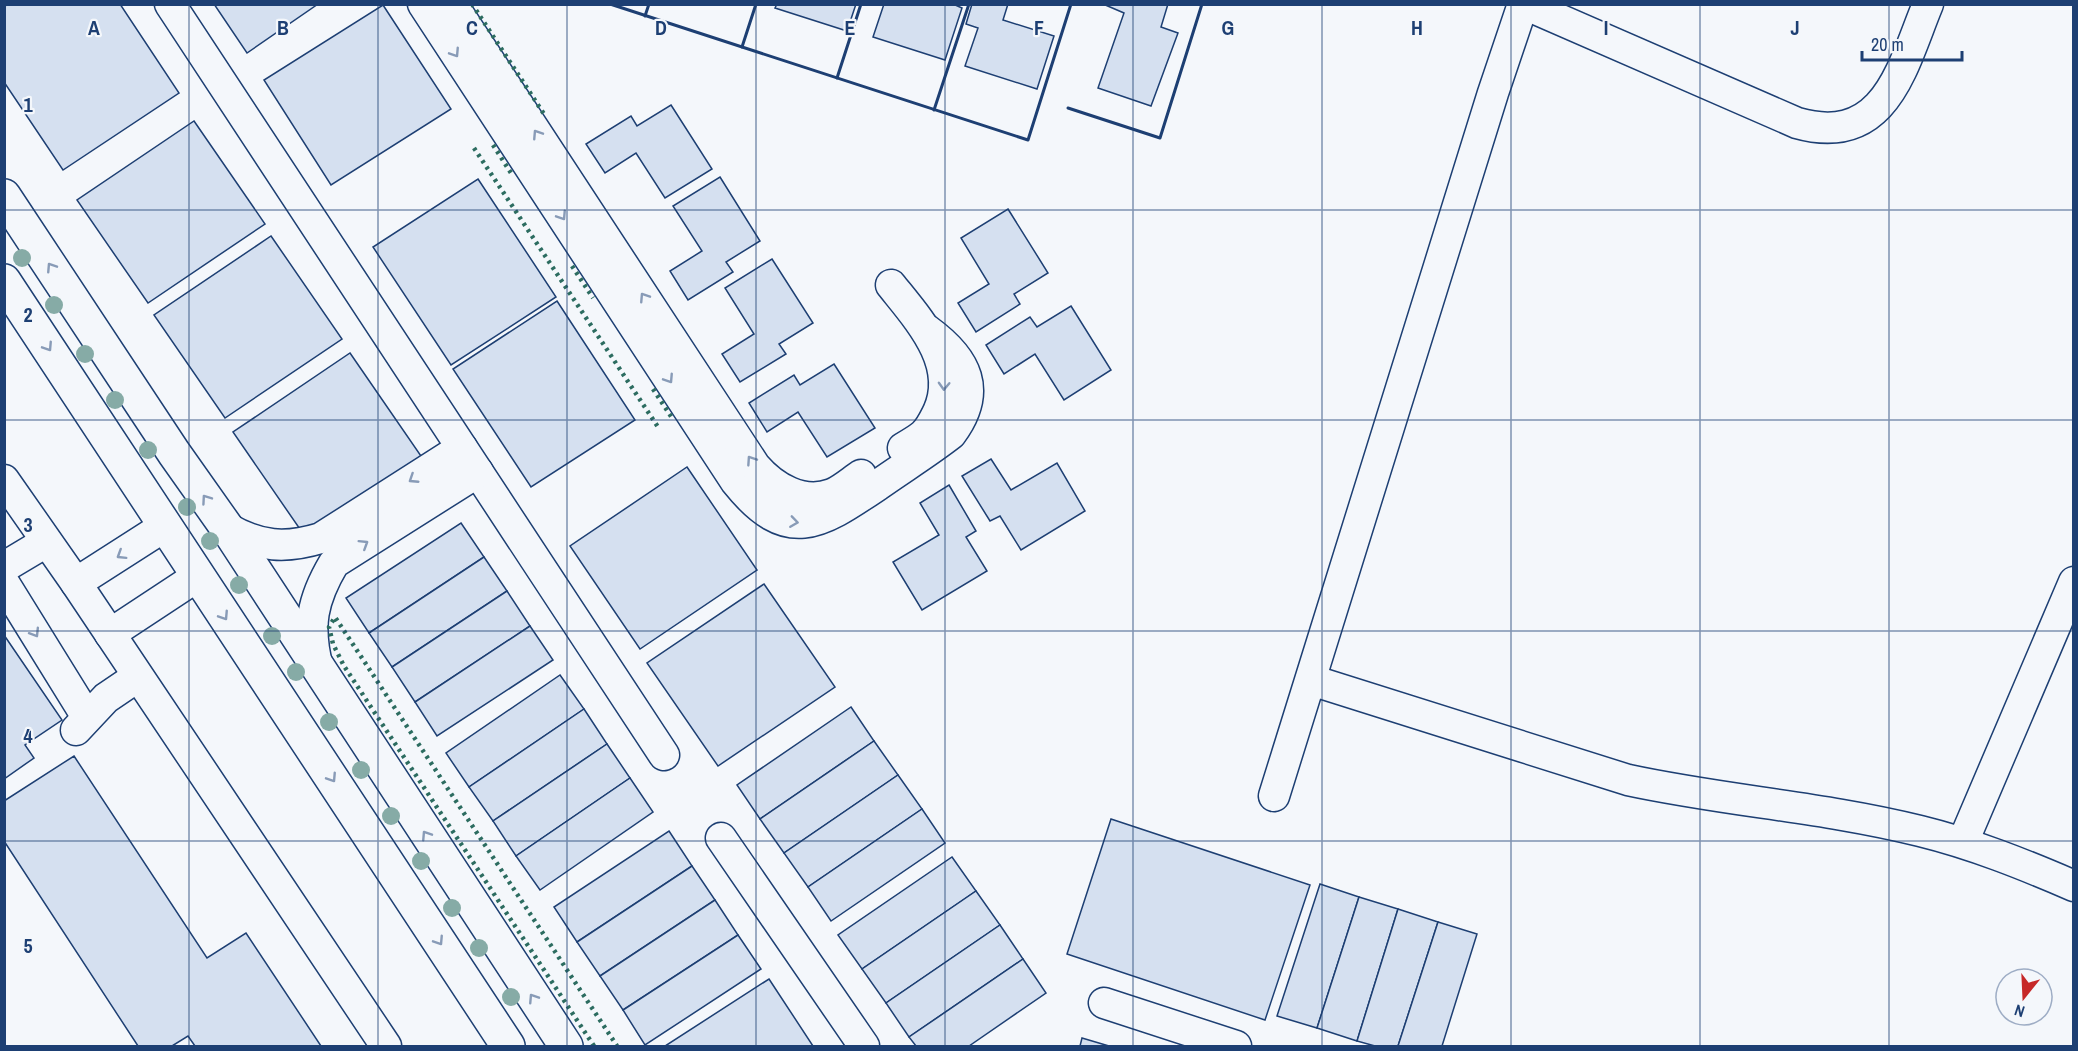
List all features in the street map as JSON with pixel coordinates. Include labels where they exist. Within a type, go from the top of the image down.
[{"type":"street","points":[[170,4],[664,755]]},
{"type":"street","points":[[423,4],[736,482],[765,512],[788,522],[801,524],[822,519],[842,509],[951,434],[960,422],[966,408],[968,392],[966,377],[960,363],[952,350],[927,330],[891,285]]},
{"type":"street","points":[[452,4],[755,466],[774,484],[798,495],[814,497],[832,494],[924,434],[940,409],[945,379],[943,367],[927,330]]},
{"type":"street","points":[[1274,796],[1493,93],[1523,4],[1797,123],[1813,128],[1830,129],[1862,120],[1887,98],[1895,85],[1928,4]]},
{"type":"street","points":[[4,196],[174,453],[227,528],[566,1047]]},
{"type":"street","points":[[4,281],[508,1047]]},
{"type":"street","points":[[227,528],[244,538],[263,544],[303,543],[321,538],[470,460]]},
{"type":"street","points":[[319,671],[313,649],[311,626],[322,582],[334,563],[470,460]]},
{"type":"street","points":[[4,480],[76,583],[386,1047]]},
{"type":"street","points":[[76,583],[165,526]]},
{"type":"street","points":[[4,567],[46,542]]},
{"type":"street","points":[[110,634],[198,576]]},
{"type":"street","points":[[1963,842],[2073,582]]},
{"type":"street","points":[[4,584],[80,725],[106,698],[137,677]]},
{"type":"street","points":[[1311,680],[1628,780],[1674,790],[1876,821],[1963,842],[2073,886]]},
{"type":"street","points":[[721,838],[864,1047]]},
{"type":"street","points":[[1104,1003],[1236,1047]]},
{"type":"building","points":[[8,4],[120,4],[179,93],[63,170],[4,82],[4,7]]},
{"type":"building","points":[[214,4],[318,4],[247,53]]},
{"type":"building","points":[[777,4],[856,4],[847,31],[775,8]]},
{"type":"building","points":[[884,4],[953,4],[962,8],[945,60],[873,37]]},
{"type":"building","points":[[972,4],[1008,4],[1003,20],[1054,36],[1037,89],[965,66],[978,28],[966,24]]},
{"type":"building","points":[[1103,4],[1168,4],[1161,27],[1178,33],[1151,106],[1098,88],[1124,13]]},
{"type":"building","points":[[383,5],[451,109],[331,185],[264,80]]},
{"type":"building","points":[[671,105],[712,169],[665,198],[636,153],[605,173],[586,144],[631,116],[637,126]]},
{"type":"building","points":[[194,121],[265,224],[148,303],[77,200]]},
{"type":"building","points":[[720,177],[760,241],[726,262],[733,272],[688,300],[670,271],[702,251],[673,206]]},
{"type":"building","points":[[478,179],[556,297],[451,365],[373,247]]},
{"type":"building","points":[[1008,209],[1048,273],[1014,294],[1020,304],[976,332],[958,303],[989,284],[961,238]]},
{"type":"building","points":[[271,236],[342,339],[225,418],[154,315]]},
{"type":"building","points":[[772,259],[813,323],[779,344],[786,354],[740,382],[722,354],[754,334],[725,288]]},
{"type":"building","points":[[557,301],[635,420],[531,487],[453,369]]},
{"type":"building","points":[[1071,306],[1111,370],[1064,400],[1035,354],[1004,374],[986,345],[1030,317],[1037,327]]},
{"type":"building","points":[[350,353],[421,456],[304,535],[233,432]]},
{"type":"building","points":[[834,364],[875,428],[827,457],[798,412],[767,432],[749,403],[794,375],[800,385]]},
{"type":"building","points":[[991,459],[1011,490],[1057,463],[1085,511],[1021,550],[1000,516],[990,521],[962,476]]},
{"type":"building","points":[[687,467],[757,570],[640,649],[570,546]]},
{"type":"building","points":[[949,485],[976,531],[966,537],[987,571],[922,610],[893,562],[939,535],[920,503]]},
{"type":"building","points":[[461,523],[484,557],[369,633],[346,598]]},
{"type":"building","points":[[484,557],[507,591],[392,667],[369,633]]},
{"type":"building","points":[[764,584],[835,687],[718,766],[647,663]]},
{"type":"building","points":[[507,591],[530,626],[415,702],[392,667]]},
{"type":"building","points":[[530,626],[553,660],[437,736],[415,702]]},
{"type":"building","points":[[4,635],[62,720],[25,745],[34,758],[4,779]]},
{"type":"building","points":[[560,675],[584,709],[469,787],[446,753]]},
{"type":"building","points":[[851,707],[874,741],[760,819],[737,785]]},
{"type":"building","points":[[584,709],[607,744],[493,821],[469,787]]},
{"type":"building","points":[[874,741],[898,775],[784,853],[760,819]]},
{"type":"building","points":[[607,744],[630,778],[516,856],[493,821]]},
{"type":"building","points":[[74,756],[207,958],[246,933],[321,1046],[195,1046],[188,1036],[172,1046],[138,1046],[4,841],[4,801]]},
{"type":"building","points":[[898,775],[922,809],[808,887],[784,853]]},
{"type":"building","points":[[630,778],[653,812],[540,890],[516,856]]},
{"type":"building","points":[[922,809],[945,843],[831,921],[808,887]]},
{"type":"building","points":[[1111,819],[1310,885],[1265,1020],[1067,954]]},
{"type":"building","points":[[669,831],[692,866],[577,942],[554,907]]},
{"type":"building","points":[[952,857],[976,891],[862,969],[838,935]]},
{"type":"building","points":[[692,866],[715,900],[600,976],[577,942]]},
{"type":"building","points":[[1320,884],[1359,897],[1317,1028],[1277,1016]]},
{"type":"building","points":[[976,891],[1000,925],[886,1003],[862,969]]},
{"type":"building","points":[[1359,897],[1398,909],[1357,1041],[1317,1028]]},
{"type":"building","points":[[715,900],[738,935],[623,1010],[600,976]]},
{"type":"building","points":[[1398,909],[1438,922],[1398,1046],[1375,1046],[1357,1041]]},
{"type":"building","points":[[1438,922],[1477,934],[1442,1046],[1398,1046]]},
{"type":"building","points":[[1000,925],[1023,959],[909,1037],[886,1003]]},
{"type":"building","points":[[738,935],[761,969],[645,1045],[623,1010]]},
{"type":"building","points":[[1023,959],[1046,993],[969,1046],[916,1046],[909,1037]]},
{"type":"building","points":[[769,979],[813,1046],[665,1046]]},
{"type":"building","points":[[1082,1038],[1109,1046],[1080,1046]]},
{"type":"hedge","points":[[472,4],[544,114]]},
{"type":"hedge","points":[[493,145],[511,173]]},
{"type":"hedge","points":[[474,148],[658,427]]},
{"type":"hedge","points":[[572,266],[593,298]]},
{"type":"hedge","points":[[653,389],[672,418]]},
{"type":"hedge","points":[[594,1046],[344,666],[333,644],[329,627],[335,617],[617,1046]]},
{"type":"wall","points":[[610,4],[1028,140],[1071,4]]},
{"type":"wall","points":[[645,16],[649,4]]},
{"type":"wall","points":[[742,47],[756,4]]},
{"type":"wall","points":[[837,78],[861,4]]},
{"type":"wall","points":[[934,110],[969,4]]},
{"type":"wall","points":[[1068,108],[1160,138],[1202,4]]}]
